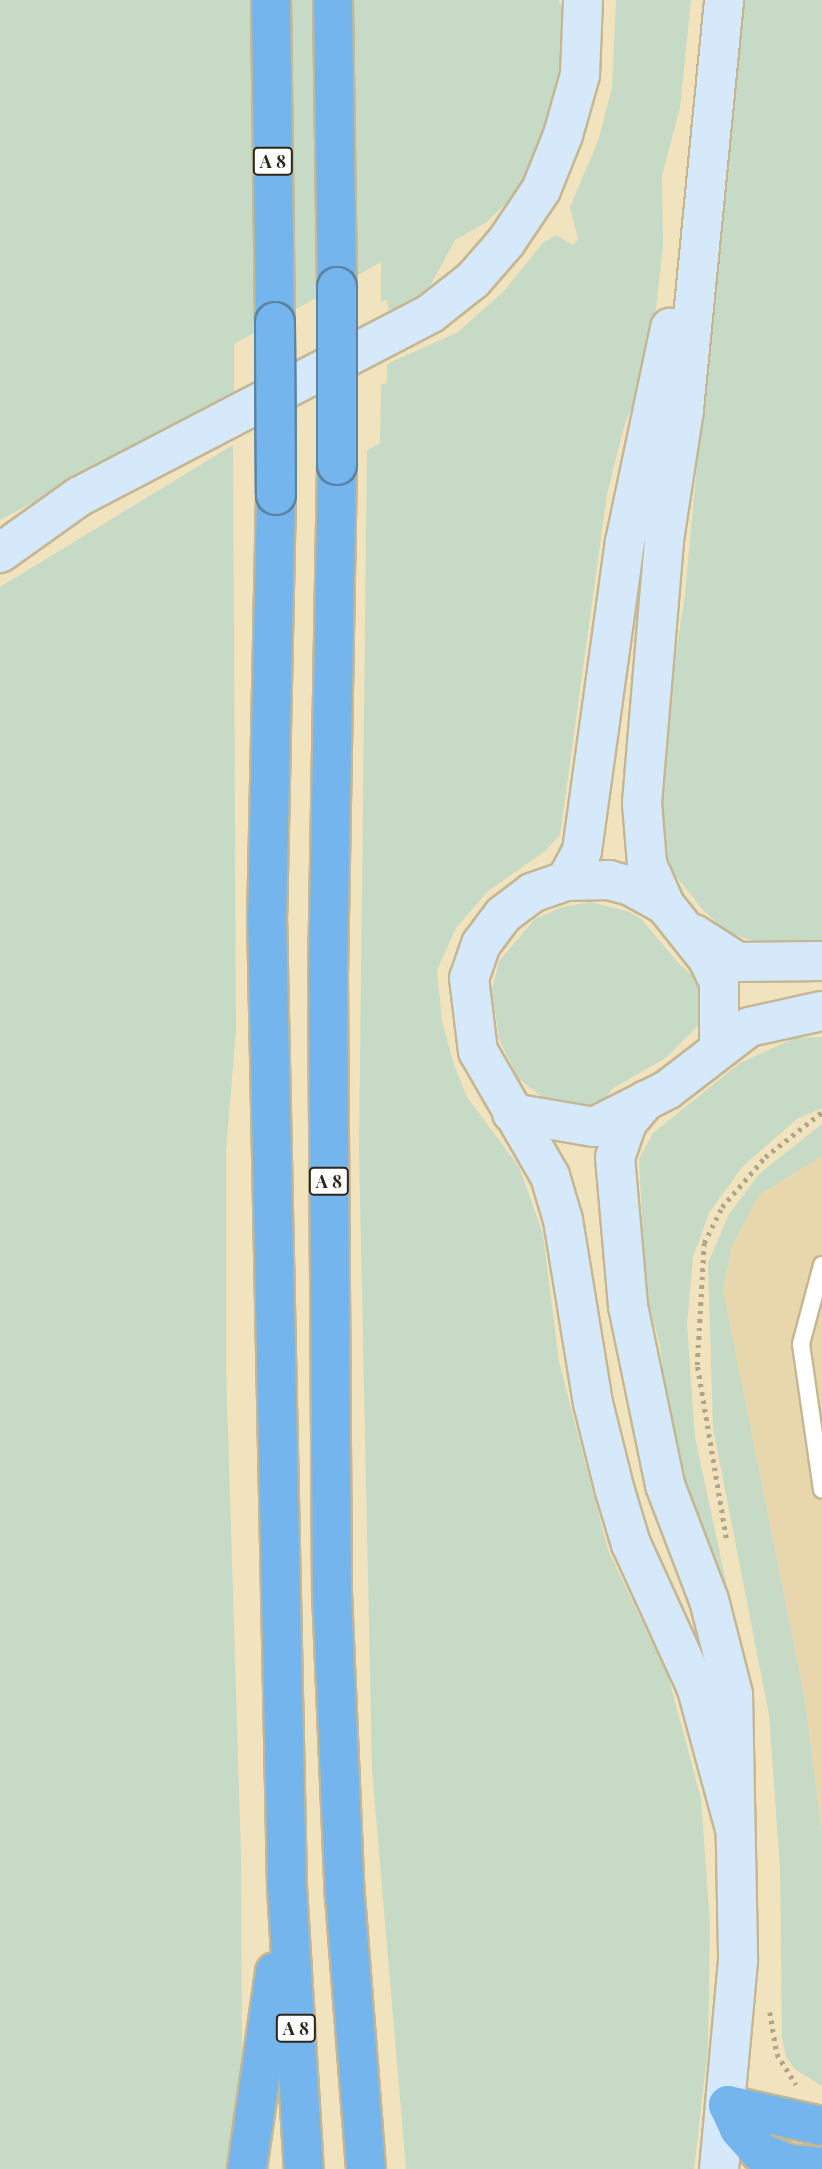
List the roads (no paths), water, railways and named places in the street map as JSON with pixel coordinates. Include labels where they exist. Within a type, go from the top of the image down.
[{"type":"highway","name":"A 8","points":[[271,0],[275,495],[267,915],[287,1887],[304,2169]]},
{"type":"highway","name":"A 8","points":[[333,0],[337,464],[328,974],[332,1592],[345,1896],[366,2169]]},
{"type":"highway","points":[[247,2169],[287,1887]]},
{"type":"highway","points":[[728,2105],[822,2126]]},
{"type":"highway","points":[[728,2105],[739,2129],[760,2152],[789,2164],[822,2168]]},
{"type":"main road","points":[[0,553],[80,496],[431,313],[473,280],[506,242],[541,190],[563,135],[580,75],[583,0]]},
{"type":"main road","points":[[566,881],[582,851],[625,542],[672,320],[702,0]]},
{"type":"main road","points":[[719,1047],[719,982],[675,916],[647,864],[642,803],[664,540],[686,395],[724,0]]},
{"type":"main road","points":[[734,1825],[697,1689],[631,1544],[612,1480],[550,1175],[528,1131],[512,1113],[478,1051],[469,978],[481,944],[503,915],[532,893],[566,881],[609,880],[631,886],[738,962],[822,961]]},
{"type":"main road","points":[[512,1113],[594,1127],[683,1079],[719,1047],[748,1027],[822,1012]]},
{"type":"main road","points":[[646,1100],[626,1123],[615,1157],[623,1269],[637,1359],[665,1485],[726,1659],[734,1732],[738,1961],[728,2105],[719,2169]]},
{"type":"lane","points":[[822,1265],[801,1344],[822,1489]]}]
